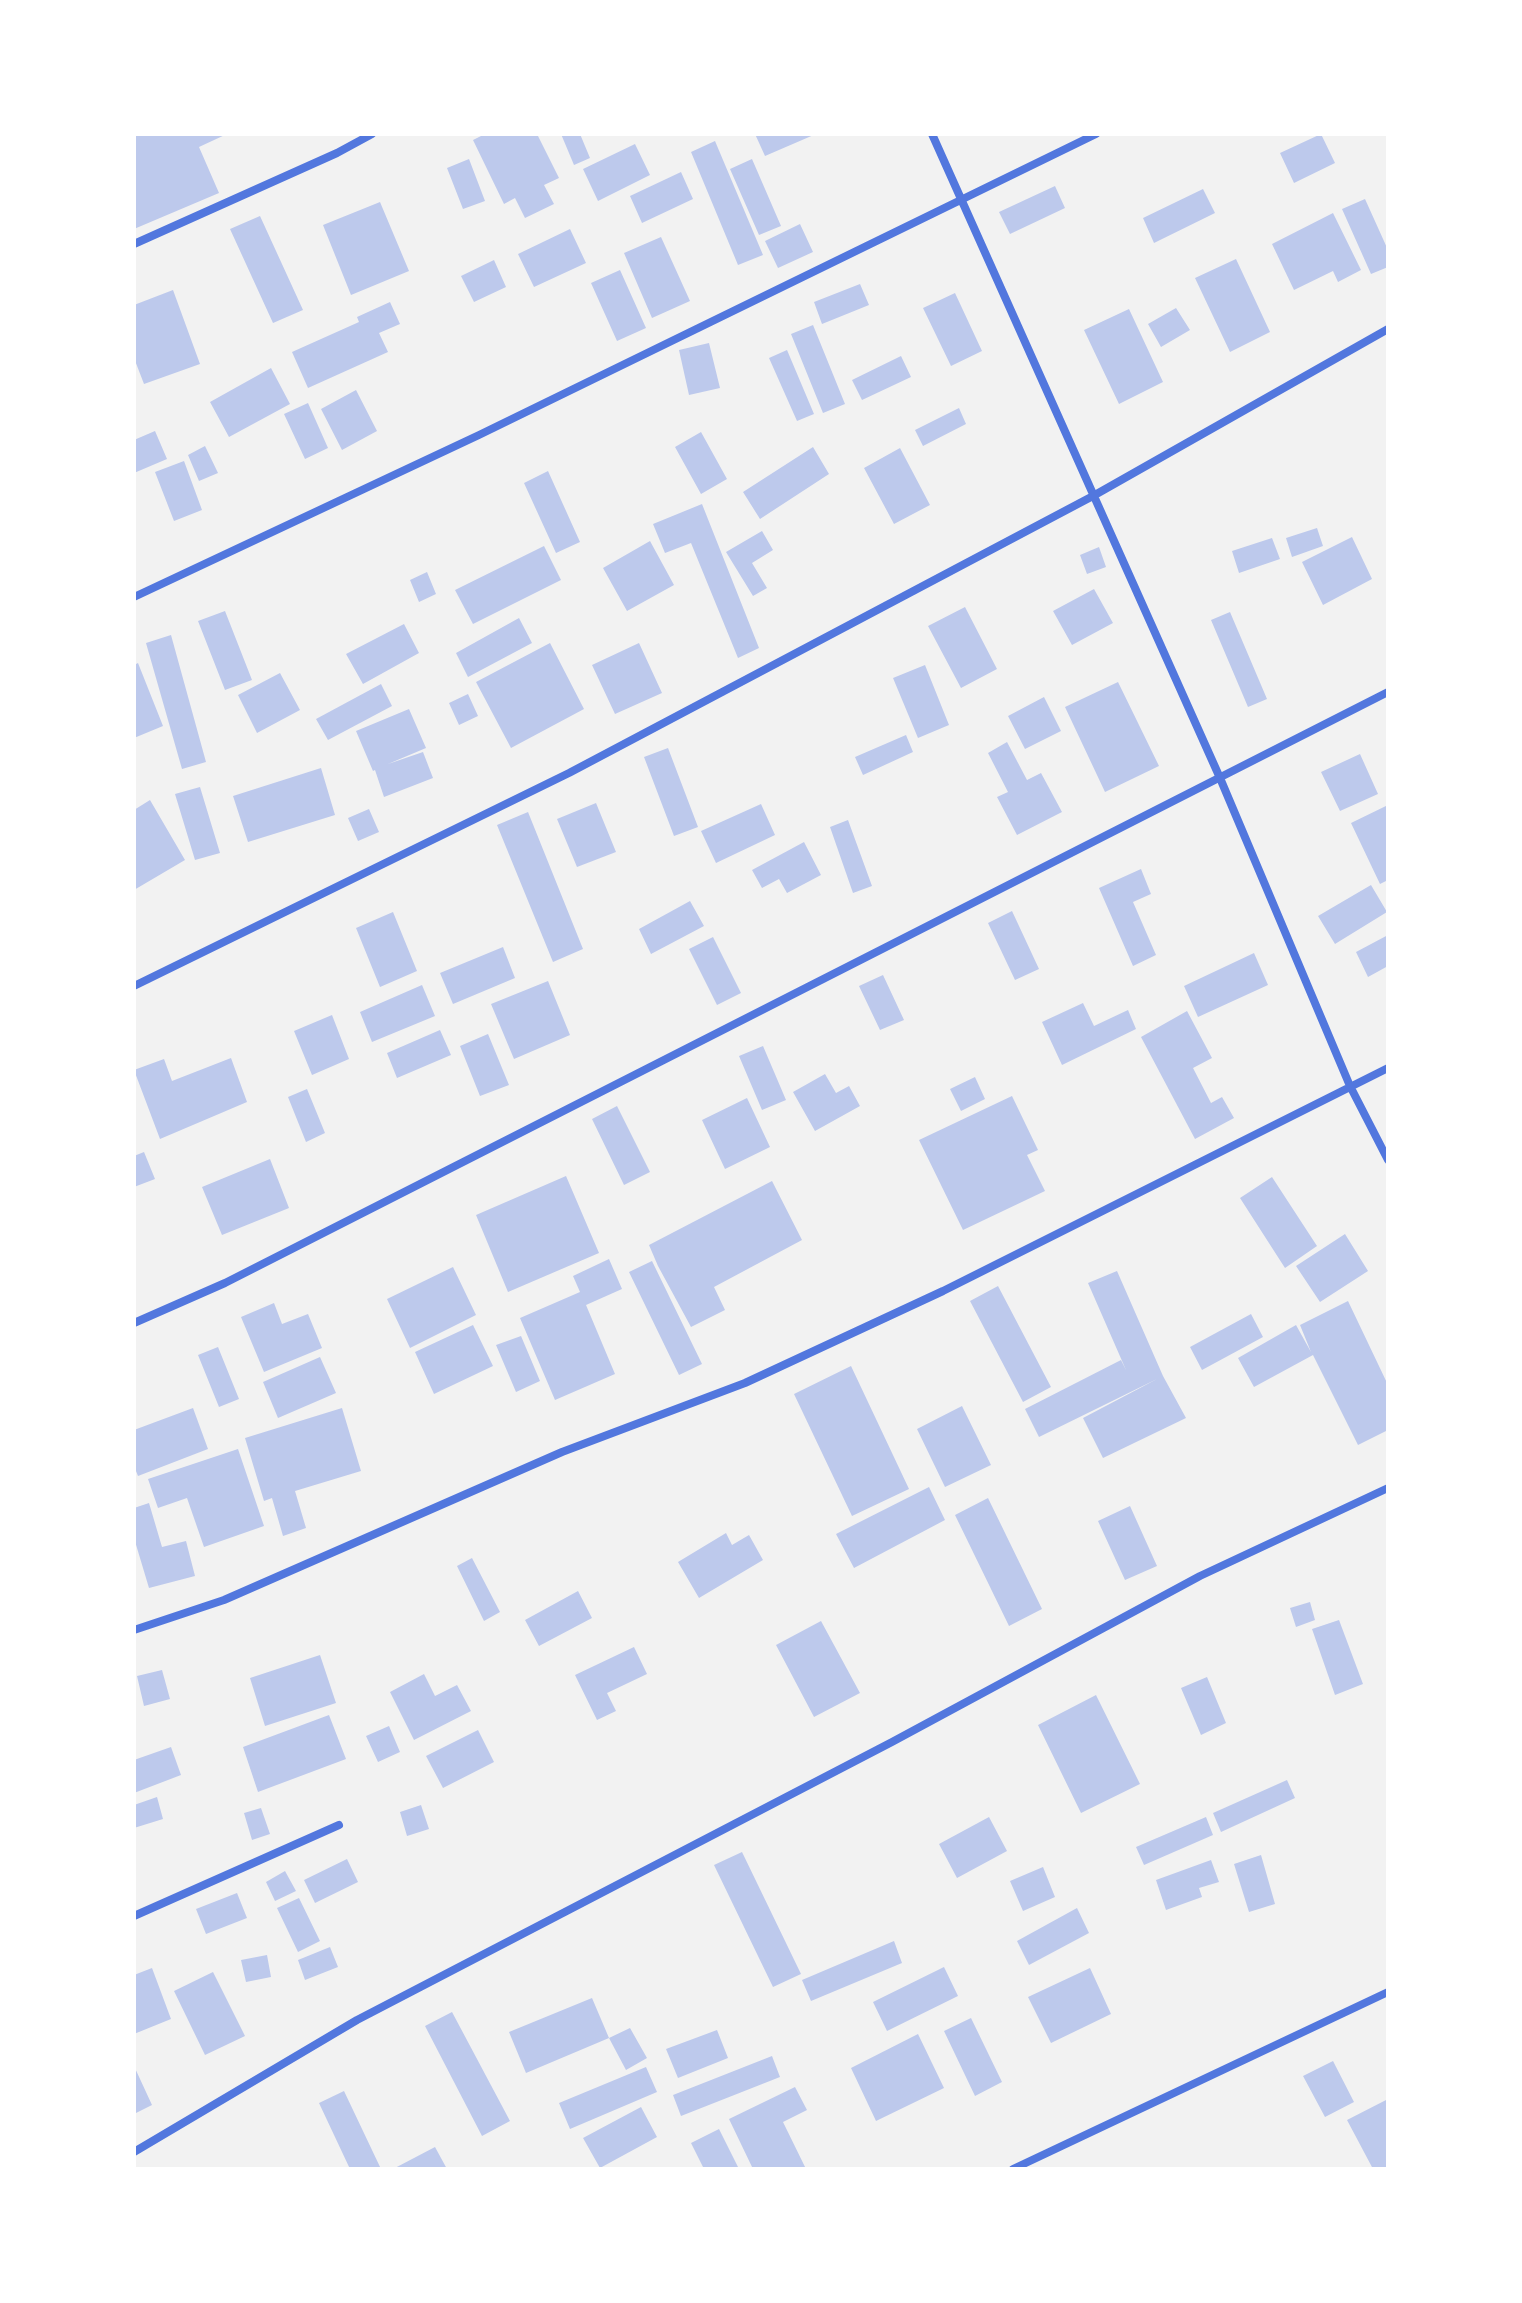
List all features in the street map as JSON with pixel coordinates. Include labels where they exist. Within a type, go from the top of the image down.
[{"type":"street","points":[[134,244],[337,153],[372,134]]},
{"type":"street","points":[[932,134],[1220,778],[1350,1086],[1388,1160]]},
{"type":"street","points":[[134,597],[479,435],[1096,134]]},
{"type":"street","points":[[134,986],[569,773],[1093,496],[1388,329]]},
{"type":"street","points":[[134,1323],[225,1283],[1388,692]]},
{"type":"street","points":[[134,1630],[224,1600],[562,1452],[745,1383],[943,1291],[1388,1068]]},
{"type":"street","points":[[134,2152],[357,2020],[892,1742],[1200,1576],[1388,1488]]},
{"type":"street","points":[[134,1916],[339,1825]]},
{"type":"street","points":[[1013,2169],[1388,1992]]},
{"type":"building","points":[[134,134],[227,134],[199,147],[219,193],[134,229]]},
{"type":"building","points":[[485,134],[537,134],[559,178],[544,185],[554,204],[525,218],[515,198],[504,204],[473,140]]},
{"type":"building","points":[[561,134],[580,134],[590,158],[574,165]]},
{"type":"building","points":[[755,134],[816,134],[765,156]]},
{"type":"building","points":[[1321,134],[1335,163],[1294,183],[1280,153]]},
{"type":"building","points":[[715,141],[763,255],[738,265],[691,152]]},
{"type":"building","points":[[635,144],[650,175],[598,201],[583,169]]},
{"type":"building","points":[[469,159],[485,201],[463,209],[447,168]]},
{"type":"building","points":[[752,159],[781,226],[759,235],[730,169]]},
{"type":"building","points":[[681,172],[693,199],[642,223],[630,196]]},
{"type":"building","points":[[1055,186],[1065,208],[1010,234],[999,212]]},
{"type":"building","points":[[1203,189],[1215,213],[1154,243],[1143,218]]},
{"type":"building","points":[[1365,199],[1388,250],[1388,267],[1371,274],[1342,209]]},
{"type":"building","points":[[380,202],[409,271],[351,295],[323,225]]},
{"type":"building","points":[[1333,213],[1361,270],[1338,282],[1333,271],[1294,290],[1272,244]]},
{"type":"building","points":[[260,216],[303,310],[273,323],[230,229]]},
{"type":"building","points":[[800,224],[813,252],[778,268],[765,241]]},
{"type":"building","points":[[570,229],[586,263],[534,287],[518,254]]},
{"type":"building","points":[[661,237],[690,301],[652,318],[624,253]]},
{"type":"building","points":[[1236,259],[1270,332],[1230,352],[1195,278]]},
{"type":"building","points":[[494,260],[506,287],[474,302],[461,276]]},
{"type":"building","points":[[620,270],[646,328],[617,341],[591,283]]},
{"type":"building","points":[[860,284],[869,305],[822,324],[814,302]]},
{"type":"building","points":[[173,290],[200,364],[144,384],[134,358],[134,305]]},
{"type":"building","points":[[955,293],[982,351],[951,366],[923,308]]},
{"type":"building","points":[[390,302],[400,324],[379,333],[388,352],[308,388],[292,352],[359,322],[357,317]]},
{"type":"building","points":[[1176,308],[1190,330],[1161,347],[1148,324]]},
{"type":"building","points":[[1129,309],[1163,382],[1119,404],[1084,330]]},
{"type":"building","points":[[813,325],[845,404],[823,413],[791,334]]},
{"type":"building","points":[[709,343],[720,388],[689,395],[679,350]]},
{"type":"building","points":[[787,350],[814,414],[797,421],[769,358]]},
{"type":"building","points":[[901,356],[911,377],[862,400],[852,380]]},
{"type":"building","points":[[271,368],[290,404],[229,437],[210,402]]},
{"type":"building","points":[[356,390],[377,431],[342,450],[321,409]]},
{"type":"building","points":[[308,403],[328,448],[305,459],[284,414]]},
{"type":"building","points":[[959,408],[966,424],[923,446],[915,430]]},
{"type":"building","points":[[155,431],[167,459],[134,473],[134,440]]},
{"type":"building","points":[[701,432],[727,479],[701,494],[675,447]]},
{"type":"building","points":[[205,446],[218,473],[199,481],[188,455]]},
{"type":"building","points":[[813,447],[829,474],[760,519],[743,492]]},
{"type":"building","points":[[900,448],[930,505],[894,524],[864,468]]},
{"type":"building","points":[[184,461],[202,510],[174,521],[155,472]]},
{"type":"building","points":[[548,471],[580,542],[556,553],[524,483]]},
{"type":"building","points":[[702,504],[759,648],[738,658],[691,543],[665,553],[653,524]]},
{"type":"building","points":[[1317,528],[1323,546],[1292,557],[1286,538]]},
{"type":"building","points":[[762,531],[773,550],[752,563],[767,588],[753,596],[726,552]]},
{"type":"building","points":[[1352,537],[1372,579],[1323,605],[1302,562]]},
{"type":"building","points":[[1272,538],[1280,559],[1239,573],[1232,551]]},
{"type":"building","points":[[650,541],[674,585],[627,611],[603,568]]},
{"type":"building","points":[[544,546],[561,580],[473,624],[455,590]]},
{"type":"building","points":[[1099,547],[1106,567],[1087,574],[1080,555]]},
{"type":"building","points":[[427,572],[436,594],[419,602],[410,580]]},
{"type":"building","points":[[1094,589],[1113,623],[1072,645],[1053,611]]},
{"type":"building","points":[[965,607],[997,669],[961,688],[928,626]]},
{"type":"building","points":[[225,611],[252,680],[225,690],[198,621]]},
{"type":"building","points":[[1230,612],[1267,699],[1248,707],[1211,620]]},
{"type":"building","points":[[519,618],[532,643],[468,677],[456,653]]},
{"type":"building","points":[[404,624],[419,653],[363,684],[346,654]]},
{"type":"building","points":[[171,635],[206,762],[182,769],[146,643]]},
{"type":"building","points":[[550,643],[584,709],[511,748],[476,682]]},
{"type":"building","points":[[639,643],[662,693],[615,714],[592,665]]},
{"type":"building","points":[[138,663],[163,726],[134,738],[134,665]]},
{"type":"building","points":[[925,665],[949,725],[918,738],[893,678]]},
{"type":"building","points":[[280,673],[300,710],[257,733],[238,695]]},
{"type":"building","points":[[1118,682],[1159,766],[1105,792],[1065,707]]},
{"type":"building","points":[[381,684],[392,706],[328,740],[316,719]]},
{"type":"building","points":[[468,694],[478,716],[459,725],[449,703]]},
{"type":"building","points":[[1044,697],[1061,731],[1025,749],[1008,716]]},
{"type":"building","points":[[409,709],[426,748],[388,764],[423,752],[433,778],[384,797],[356,731]]},
{"type":"building","points":[[906,735],[913,752],[863,775],[855,757]]},
{"type":"building","points":[[1007,742],[1027,780],[1041,773],[1062,812],[1017,835],[997,797],[1008,792],[988,753]]},
{"type":"building","points":[[668,748],[698,827],[674,836],[644,757]]},
{"type":"building","points":[[1360,754],[1378,794],[1340,811],[1321,772]]},
{"type":"building","points":[[321,768],[335,815],[248,842],[233,796]]},
{"type":"building","points":[[200,787],[220,853],[195,860],[175,794]]},
{"type":"building","points":[[150,800],[185,860],[134,890],[134,810]]},
{"type":"building","points":[[596,803],[616,852],[577,867],[557,819]]},
{"type":"building","points":[[761,804],[775,835],[716,863],[701,831]]},
{"type":"building","points":[[1388,805],[1388,880],[1380,884],[1351,823]]},
{"type":"building","points":[[369,809],[379,832],[358,841],[348,818]]},
{"type":"building","points":[[528,812],[583,949],[553,962],[497,825]]},
{"type":"building","points":[[848,820],[872,886],[853,893],[830,827]]},
{"type":"building","points":[[804,842],[821,875],[787,893],[779,879],[762,888],[752,870]]},
{"type":"building","points":[[1141,869],[1151,894],[1133,902],[1156,955],[1133,966],[1099,888]]},
{"type":"building","points":[[1371,885],[1387,912],[1335,944],[1318,916]]},
{"type":"building","points":[[690,901],[704,926],[651,954],[639,929]]},
{"type":"building","points":[[1012,911],[1039,969],[1015,980],[988,923]]},
{"type":"building","points":[[393,912],[417,971],[380,987],[356,928]]},
{"type":"building","points":[[1388,935],[1388,966],[1368,977],[1356,952]]},
{"type":"building","points":[[713,937],[741,993],[717,1005],[689,949]]},
{"type":"building","points":[[503,947],[515,978],[453,1004],[440,973]]},
{"type":"building","points":[[1254,953],[1268,985],[1198,1017],[1184,986]]},
{"type":"building","points":[[883,975],[904,1020],[880,1030],[859,986]]},
{"type":"building","points":[[548,981],[570,1035],[514,1059],[491,1004]]},
{"type":"building","points":[[422,985],[435,1016],[372,1042],[360,1012]]},
{"type":"building","points":[[1083,1003],[1094,1026],[1128,1010],[1136,1029],[1062,1065],[1042,1022]]},
{"type":"building","points":[[1187,1011],[1212,1058],[1193,1068],[1211,1103],[1222,1097],[1234,1118],[1195,1139],[1141,1037]]},
{"type":"building","points":[[332,1015],[349,1059],[312,1075],[294,1031]]},
{"type":"building","points":[[440,1030],[451,1055],[397,1078],[387,1053]]},
{"type":"building","points":[[488,1034],[509,1085],[480,1096],[460,1046]]},
{"type":"building","points":[[763,1046],[786,1100],[762,1110],[739,1056]]},
{"type":"building","points":[[231,1058],[247,1102],[160,1139],[134,1070],[164,1059],[172,1081]]},
{"type":"building","points":[[825,1074],[836,1093],[849,1086],[860,1106],[815,1131],[793,1092]]},
{"type":"building","points":[[975,1077],[985,1099],[961,1111],[950,1089]]},
{"type":"building","points":[[307,1089],[325,1133],[306,1142],[288,1097]]},
{"type":"building","points":[[1012,1096],[1038,1150],[1027,1155],[1045,1191],[963,1230],[919,1140]]},
{"type":"building","points":[[747,1098],[770,1147],[725,1169],[702,1120]]},
{"type":"building","points":[[617,1106],[650,1172],[624,1185],[592,1119]]},
{"type":"building","points":[[144,1152],[155,1179],[134,1187],[134,1156]]},
{"type":"building","points":[[270,1159],[289,1208],[222,1235],[202,1187]]},
{"type":"building","points":[[566,1176],[599,1253],[508,1292],[476,1215]]},
{"type":"building","points":[[1272,1177],[1317,1246],[1285,1268],[1240,1198]]},
{"type":"building","points":[[772,1181],[802,1240],[714,1287],[725,1310],[691,1327],[649,1245]]},
{"type":"building","points":[[1345,1234],[1368,1271],[1320,1302],[1296,1266]]},
{"type":"building","points":[[609,1259],[622,1289],[586,1305],[615,1374],[555,1400],[520,1318],[580,1292],[573,1276]]},
{"type":"building","points":[[652,1261],[702,1364],[679,1375],[629,1272]]},
{"type":"building","points":[[453,1267],[476,1315],[410,1348],[387,1299]]},
{"type":"building","points":[[1117,1271],[1163,1376],[1186,1418],[1103,1458],[1083,1418],[1157,1379],[1039,1437],[1025,1409],[1121,1360],[1126,1370],[1088,1283]]},
{"type":"building","points":[[998,1286],[1051,1387],[1023,1402],[970,1301]]},
{"type":"building","points":[[1348,1301],[1388,1385],[1388,1430],[1358,1445],[1313,1355],[1254,1387],[1238,1358],[1296,1325],[1311,1352],[1300,1325]]},
{"type":"building","points":[[274,1303],[282,1324],[308,1314],[322,1348],[264,1372],[241,1317]]},
{"type":"building","points":[[1251,1314],[1263,1337],[1202,1370],[1190,1347]]},
{"type":"building","points":[[473,1325],[493,1366],[434,1394],[415,1352]]},
{"type":"building","points":[[521,1336],[540,1381],[516,1392],[496,1345]]},
{"type":"building","points":[[218,1347],[239,1399],[219,1407],[198,1355]]},
{"type":"building","points":[[320,1357],[336,1393],[278,1418],[263,1382]]},
{"type":"building","points":[[851,1366],[909,1489],[852,1516],[794,1394]]},
{"type":"building","points":[[962,1406],[991,1465],[945,1487],[917,1429]]},
{"type":"building","points":[[193,1408],[208,1449],[138,1476],[134,1466],[134,1430]]},
{"type":"building","points":[[342,1408],[361,1471],[295,1491],[306,1528],[283,1536],[272,1498],[264,1501],[245,1438]]},
{"type":"building","points":[[238,1449],[264,1526],[204,1547],[187,1498],[158,1508],[148,1479]]},
{"type":"building","points":[[929,1487],[945,1520],[854,1568],[836,1534]]},
{"type":"building","points":[[988,1498],[1042,1609],[1009,1626],[955,1515]]},
{"type":"building","points":[[149,1503],[162,1547],[186,1541],[195,1576],[149,1588],[134,1538],[134,1508]]},
{"type":"building","points":[[1130,1506],[1157,1566],[1125,1580],[1098,1521]]},
{"type":"building","points":[[726,1533],[732,1545],[749,1535],[763,1560],[699,1598],[678,1562]]},
{"type":"building","points":[[472,1558],[500,1612],[484,1621],[457,1566]]},
{"type":"building","points":[[578,1591],[592,1618],[539,1646],[525,1620]]},
{"type":"building","points":[[1310,1602],[1315,1620],[1296,1627],[1290,1608]]},
{"type":"building","points":[[1339,1620],[1363,1684],[1335,1695],[1312,1629]]},
{"type":"building","points":[[821,1621],[860,1693],[814,1717],[776,1645]]},
{"type":"building","points":[[634,1647],[647,1674],[607,1693],[616,1711],[597,1720],[575,1675]]},
{"type":"building","points":[[320,1655],[336,1703],[265,1726],[250,1678]]},
{"type":"building","points":[[162,1670],[170,1699],[144,1706],[137,1676]]},
{"type":"building","points":[[424,1674],[435,1696],[457,1685],[471,1711],[414,1740],[390,1692]]},
{"type":"building","points":[[1207,1677],[1226,1723],[1201,1735],[1181,1688]]},
{"type":"building","points":[[1096,1695],[1140,1784],[1081,1813],[1038,1725]]},
{"type":"building","points":[[329,1715],[346,1759],[258,1792],[243,1747]]},
{"type":"building","points":[[389,1726],[400,1752],[378,1762],[366,1736]]},
{"type":"building","points":[[478,1730],[494,1762],[443,1788],[426,1756]]},
{"type":"building","points":[[171,1747],[181,1775],[134,1793],[134,1760]]},
{"type":"building","points":[[1287,1780],[1295,1798],[1221,1832],[1213,1813]]},
{"type":"building","points":[[157,1797],[163,1819],[134,1828],[134,1805]]},
{"type":"building","points":[[421,1805],[429,1829],[407,1836],[400,1812]]},
{"type":"building","points":[[261,1808],[270,1834],[252,1840],[244,1813]]},
{"type":"building","points":[[989,1817],[1007,1851],[957,1878],[939,1844]]},
{"type":"building","points":[[1206,1817],[1213,1835],[1144,1865],[1136,1847]]},
{"type":"building","points":[[742,1852],[801,1974],[773,1987],[714,1865]]},
{"type":"building","points":[[1261,1855],[1275,1904],[1249,1912],[1234,1864]]},
{"type":"building","points":[[347,1859],[358,1882],[315,1903],[304,1880]]},
{"type":"building","points":[[1211,1860],[1219,1882],[1199,1888],[1202,1897],[1166,1910],[1156,1880]]},
{"type":"building","points":[[1043,1867],[1055,1897],[1023,1911],[1010,1881]]},
{"type":"building","points":[[285,1871],[296,1891],[275,1901],[266,1882]]},
{"type":"building","points":[[237,1893],[247,1918],[206,1934],[196,1909]]},
{"type":"building","points":[[299,1898],[320,1941],[298,1952],[277,1908]]},
{"type":"building","points":[[1077,1908],[1089,1933],[1029,1965],[1017,1941]]},
{"type":"building","points":[[894,1941],[902,1963],[811,2001],[802,1980]]},
{"type":"building","points":[[330,1947],[338,1967],[305,1980],[298,1960]]},
{"type":"building","points":[[267,1955],[271,1977],[246,1982],[241,1960]]},
{"type":"building","points":[[944,1967],[958,1996],[887,2031],[873,2002]]},
{"type":"building","points":[[152,1968],[171,2019],[134,2034],[134,1975]]},
{"type":"building","points":[[1090,1968],[1111,2014],[1051,2043],[1028,1997]]},
{"type":"building","points":[[213,1972],[245,2036],[205,2055],[174,1991]]},
{"type":"building","points":[[592,1998],[609,2038],[526,2073],[509,2032]]},
{"type":"building","points":[[452,2012],[510,2121],[482,2136],[425,2026]]},
{"type":"building","points":[[971,2018],[1002,2082],[975,2096],[944,2031]]},
{"type":"building","points":[[630,2028],[647,2058],[626,2070],[609,2038]]},
{"type":"building","points":[[717,2030],[728,2058],[678,2078],[666,2049]]},
{"type":"building","points":[[918,2034],[944,2088],[876,2121],[851,2068]]},
{"type":"building","points":[[772,2056],[780,2077],[681,2116],[673,2095]]},
{"type":"building","points":[[1333,2061],[1354,2102],[1325,2117],[1303,2076]]},
{"type":"building","points":[[134,2066],[152,2105],[134,2114]]},
{"type":"building","points":[[646,2067],[657,2092],[570,2129],[559,2103]]},
{"type":"building","points":[[795,2087],[807,2110],[783,2122],[806,2169],[753,2169],[729,2119]]},
{"type":"building","points":[[344,2091],[381,2169],[350,2169],[319,2103]]},
{"type":"building","points":[[1388,2099],[1388,2169],[1373,2169],[1347,2120]]},
{"type":"building","points":[[641,2107],[657,2137],[600,2168],[583,2138]]},
{"type":"building","points":[[719,2129],[739,2169],[704,2169],[691,2143]]},
{"type":"building","points":[[435,2147],[447,2169],[393,2169]]}]
